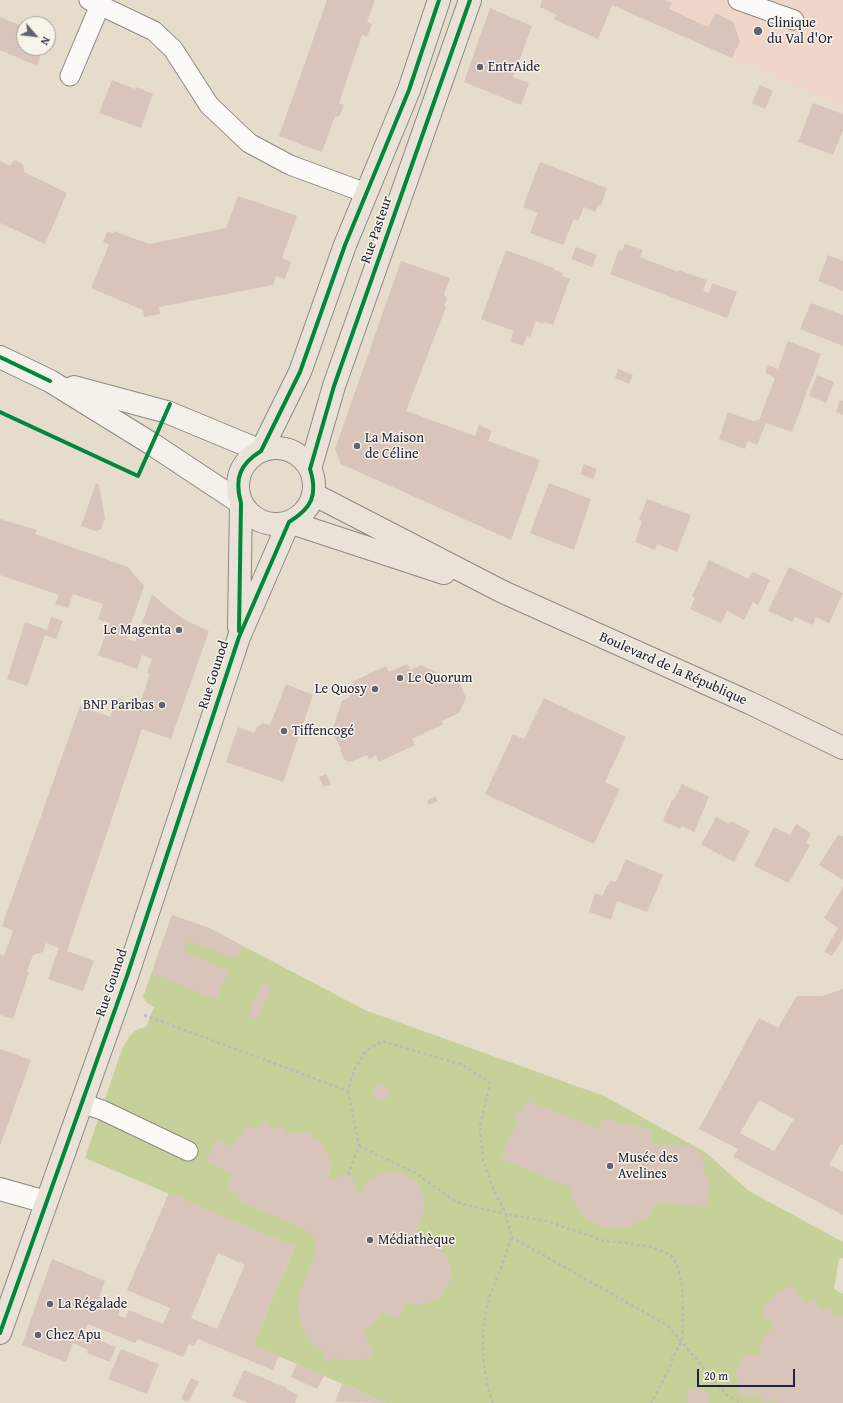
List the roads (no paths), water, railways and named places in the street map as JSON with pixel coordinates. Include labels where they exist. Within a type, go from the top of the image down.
[{"type":"main road","name":"Rue Pasteur","points":[[261,451],[300,372],[344,245],[409,90],[439,0]]},
{"type":"main road","name":"Rue Pasteur","points":[[310,469],[334,386],[470,0]]},
{"type":"main road","points":[[0,358],[50,380],[152,444],[241,503]]},
{"type":"main road","points":[[50,380],[167,412],[261,451]]},
{"type":"main road","points":[[273,448],[284,449],[294,453],[303,460],[310,469],[314,481],[313,494],[308,506],[300,516],[289,522],[278,524],[266,523],[256,519],[247,512],[241,503],[238,491],[238,478],[243,467],[251,457],[261,451],[273,448]]},
{"type":"main road","name":"Boulevard de la République","points":[[313,494],[503,592],[750,703],[843,748]]},
{"type":"main road","name":"Rue Gounod","points":[[238,637],[241,503]]},
{"type":"main road","name":"Rue Gounod","points":[[0,1333],[117,1004],[238,637],[289,522]]},
{"type":"main road","name":"Boulevard de la République","points":[[289,522],[318,533],[503,592]]},
{"type":"street","points":[[0,1189],[46,1202]]},
{"type":"lane","points":[[738,0],[794,20]]},
{"type":"lane","points":[[70,76],[95,2],[154,31],[164,40],[173,49],[209,106],[249,143],[290,165],[366,193]]},
{"type":"lane","points":[[81,1103],[102,1110],[188,1151]]},
{"type":"place","name":"Clinique du Val d'Or","points":[[758,31]]},
{"type":"place","name":"EntrAide","points":[[480,67]]},
{"type":"place","name":"La Maison de Céline","points":[[357,446]]},
{"type":"place","name":"Le Magenta","points":[[179,630]]},
{"type":"place","name":"Le Quorum","points":[[400,678]]},
{"type":"place","name":"Le Quosy","points":[[375,689]]},
{"type":"place","name":"BNP Paribas","points":[[162,705]]},
{"type":"place","name":"Tiffencogé","points":[[284,731]]},
{"type":"place","name":"Musée des Avelines","points":[[610,1166]]},
{"type":"place","name":"Médiathèque","points":[[370,1240]]},
{"type":"place","name":"La Régalade","points":[[50,1304]]},
{"type":"place","name":"Chez Apu","points":[[38,1335]]}]
